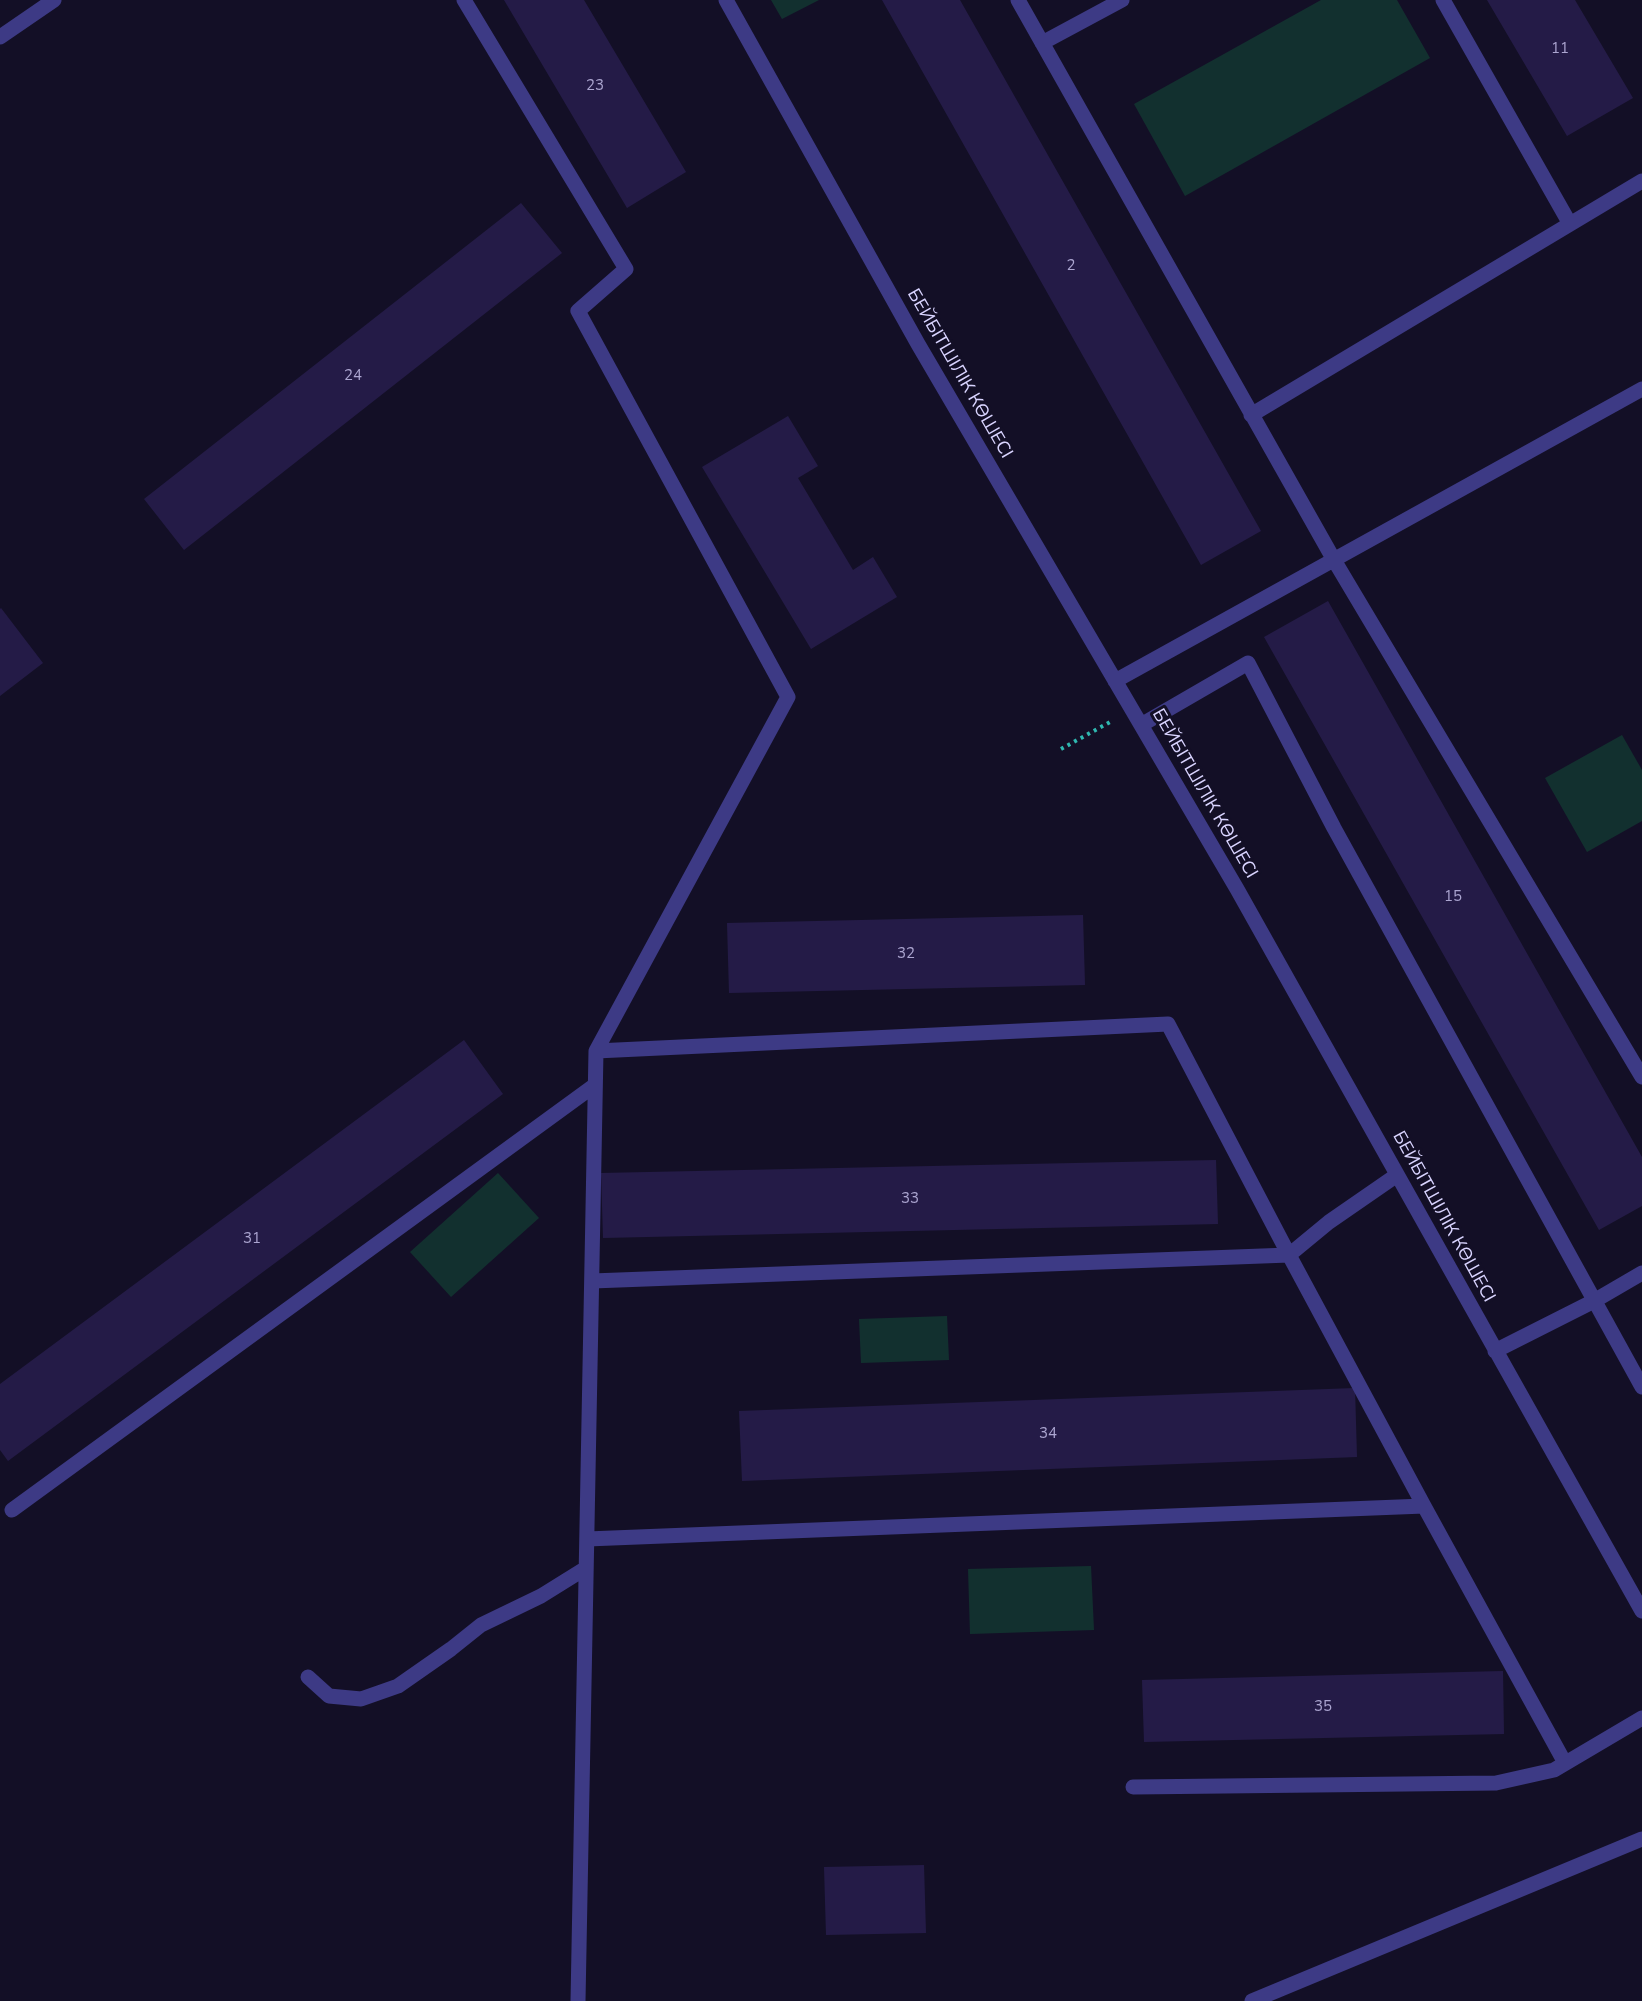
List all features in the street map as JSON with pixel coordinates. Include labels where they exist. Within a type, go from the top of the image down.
[{"type":"street","points":[[0,37],[54,0]]},
{"type":"street","points":[[464,0],[626,269],[578,311],[788,697],[596,1052],[578,2001]]},
{"type":"street","name":"БЕЙБІТШІЛІК КӨШЕСІ","points":[[726,0],[918,344],[1238,889],[1642,1611]]},
{"type":"street","points":[[1018,0],[1334,560],[1636,1054],[1642,1077]]},
{"type":"street","points":[[1042,43],[1122,0]]},
{"type":"street","points":[[1443,0],[1570,224]]},
{"type":"street","points":[[1251,415],[1642,181]]},
{"type":"street","points":[[1115,681],[1642,389]]},
{"type":"street","points":[[1141,724],[1248,663],[1334,828],[1642,1387]]},
{"type":"street","points":[[596,1052],[1168,1024],[1289,1256],[1565,1763]]},
{"type":"street","points":[[12,1510],[595,1085]]},
{"type":"street","points":[[592,1281],[1289,1256],[1329,1222],[1397,1175]]},
{"type":"street","points":[[1495,1351],[1594,1301],[1642,1273]]},
{"type":"street","points":[[587,1539],[1424,1506]]},
{"type":"street","points":[[308,1677],[329,1696],[361,1699],[398,1686],[481,1625],[541,1596],[586,1568]]},
{"type":"street","points":[[1133,1787],[1496,1783],[1554,1770],[1642,1718]]},
{"type":"street","points":[[1252,2001],[1642,1839]]},
{"type":"green space","points":[[771,0],[819,0],[782,19]]},
{"type":"green space","points":[[1321,0],[1397,0],[1430,58],[1185,196],[1134,104]]},
{"type":"green space","points":[[1622,735],[1642,770],[1642,821],[1587,852],[1545,778]]},
{"type":"green space","points":[[498,1173],[539,1218],[451,1297],[410,1252]]},
{"type":"green space","points":[[947,1316],[949,1360],[861,1363],[859,1319]]},
{"type":"green space","points":[[1091,1566],[1094,1630],[970,1634],[968,1569]]},
{"type":"building","points":[[504,0],[584,0],[686,172],[627,208]]},
{"type":"building","points":[[882,0],[960,0],[1261,531],[1201,565]]},
{"type":"building","points":[[1487,0],[1575,0],[1633,98],[1567,136]]},
{"type":"building","points":[[521,203],[562,253],[184,550],[144,499]]},
{"type":"building","points":[[788,416],[818,466],[798,478],[853,570],[873,557],[897,597],[811,649],[702,467]]},
{"type":"building","points":[[1328,601],[1642,1157],[1642,1206],[1599,1230],[1264,637]]},
{"type":"building","points":[[0,609],[43,663],[0,696]]},
{"type":"building","points":[[1083,915],[1085,985],[729,993],[727,923]]},
{"type":"building","points":[[464,1040],[503,1094],[8,1461],[0,1450],[0,1384]]},
{"type":"building","points":[[1216,1160],[1218,1224],[603,1238],[601,1173]]},
{"type":"building","points":[[1355,1388],[1357,1457],[742,1481],[739,1411]]},
{"type":"building","points":[[1503,1671],[1504,1734],[1144,1742],[1142,1680]]},
{"type":"building","points":[[924,1865],[926,1933],[826,1935],[824,1867]]}]
